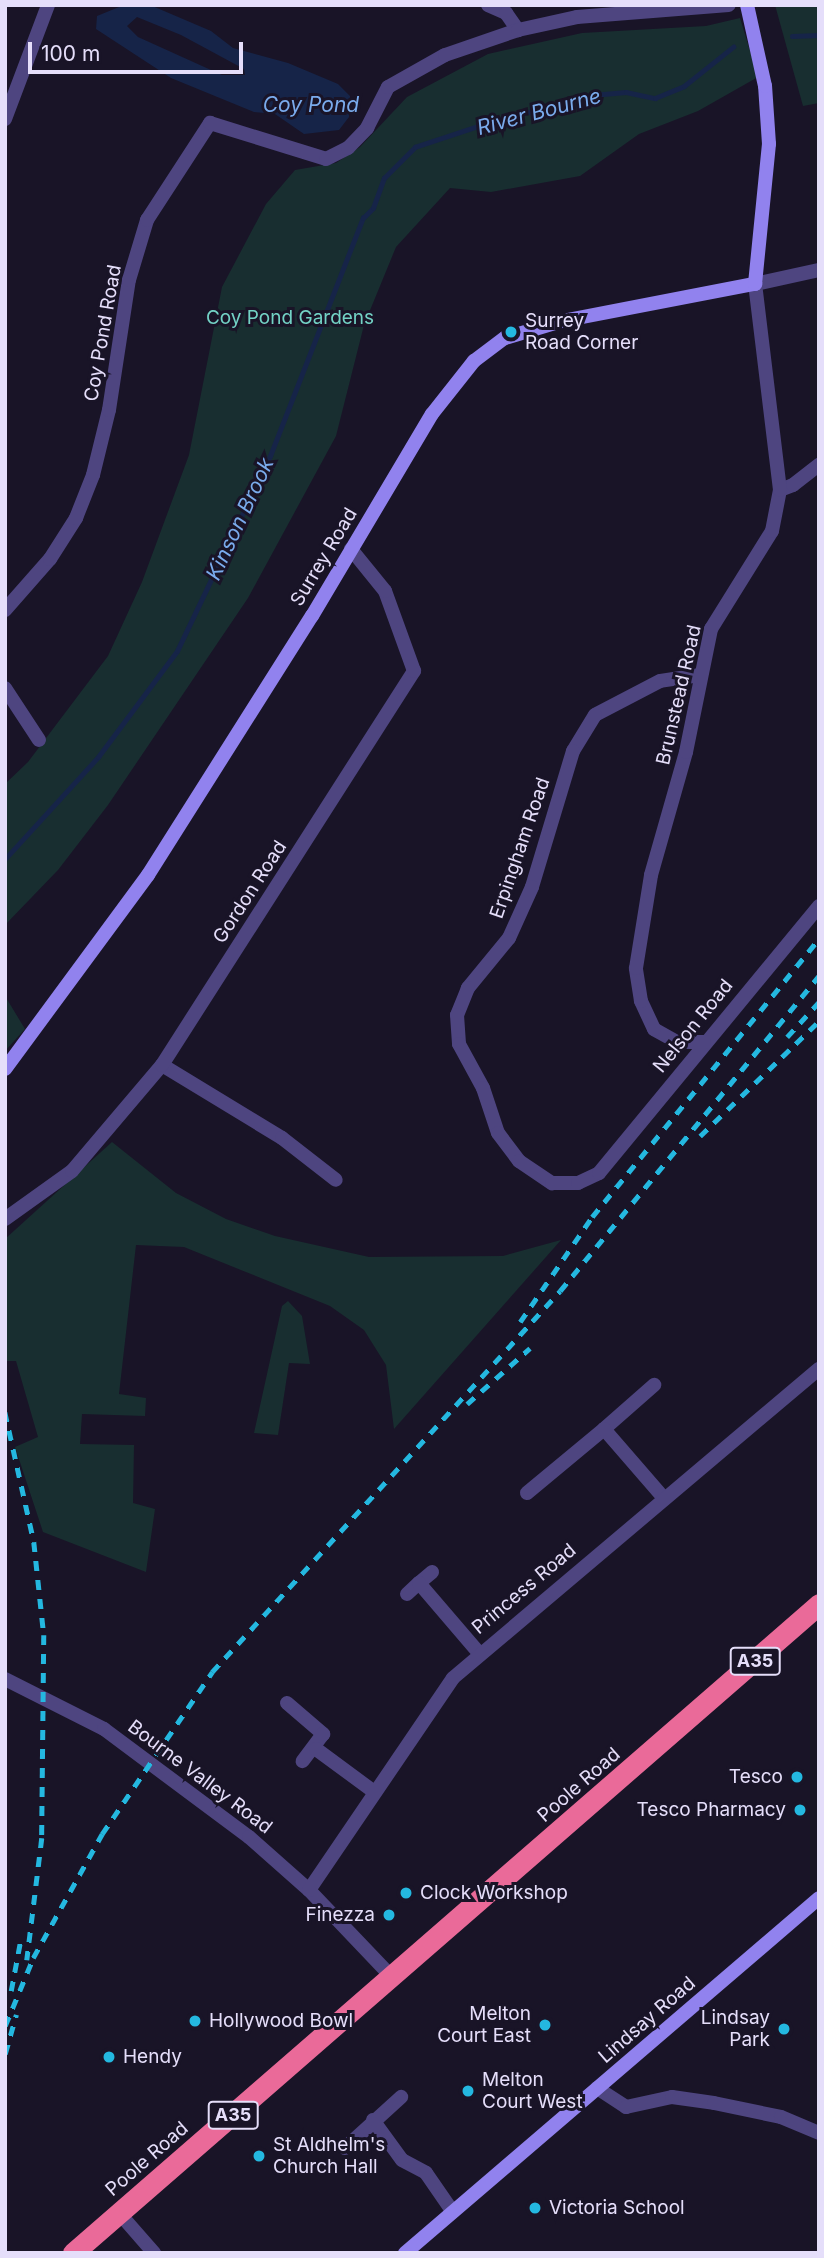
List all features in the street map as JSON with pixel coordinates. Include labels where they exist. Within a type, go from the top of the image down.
[{"type":"highway","name":"Poole Road","points":[[73,2253],[819,1604]]},
{"type":"street","points":[[5,119],[48,5]]},
{"type":"street","points":[[488,5],[506,13],[517,30]]},
{"type":"street","name":"Coy Pond Road","points":[[5,611],[50,559],[76,518],[93,475],[109,410],[129,280],[147,220],[209,123],[326,159],[348,148],[367,128],[380,97],[400,78],[445,55],[517,30],[577,17],[729,5]]},
{"type":"street","points":[[747,5],[765,86],[769,144],[755,284]]},
{"type":"street","name":"Surrey Road","points":[[5,1069],[148,875],[432,414],[474,361],[505,338],[590,314],[819,270]]},
{"type":"street","name":"Brunstead Road","points":[[704,1042],[677,1042],[654,1029],[640,1001],[636,968],[651,875],[686,752],[711,629],[772,531],[780,490],[755,284]]},
{"type":"street","points":[[780,490],[793,485],[819,465]]},
{"type":"street","name":"Gordon Road","points":[[5,1219],[72,1171],[162,1065],[415,671],[385,591],[351,549]]},
{"type":"street","name":"Erpingham Road","points":[[599,1173],[578,1183],[552,1183],[519,1161],[498,1133],[483,1088],[459,1044],[457,1015],[468,988],[509,938],[531,887],[573,751],[595,715],[660,681],[700,675]]},
{"type":"street","points":[[5,688],[39,740]]},
{"type":"street","name":"Nelson Road","points":[[599,1173],[704,1042],[819,906]]},
{"type":"street","points":[[162,1065],[282,1138],[336,1180]]},
{"type":"street","name":"Princess Road","points":[[309,1889],[432,1704],[479,1653],[819,1369]]},
{"type":"street","points":[[527,1493],[654,1385]]},
{"type":"street","points":[[604,1429],[663,1497]]},
{"type":"street","points":[[407,1594],[432,1572]]},
{"type":"street","points":[[419,1583],[479,1653]]},
{"type":"street","name":"Bourne Valley Road","points":[[5,1679],[104,1729],[249,1837],[309,1889],[388,1979]]},
{"type":"street","points":[[287,1703],[323,1734],[316,1749],[303,1761]]},
{"type":"street","points":[[316,1749],[373,1791]]},
{"type":"street","name":"Lindsay Road","points":[[405,2253],[819,1898]]},
{"type":"street","points":[[597,2088],[626,2107],[672,2097],[781,2117],[819,2133]]},
{"type":"street","points":[[345,2148],[401,2097]]},
{"type":"street","points":[[373,2120],[402,2160],[426,2173],[453,2212]]},
{"type":"street","points":[[120,2214],[154,2253]]},
{"type":"green space","points":[[775,5],[819,5],[819,103],[803,106]]},
{"type":"green space","name":"Coy Pond Gardens","points":[[740,18],[758,77],[698,111],[639,134],[580,176],[491,192],[450,188],[396,247],[364,325],[336,436],[248,598],[108,805],[58,870],[5,925],[5,784],[28,762],[108,656],[142,582],[189,455],[222,287],[266,204],[295,170],[336,163],[360,147],[407,97],[488,54],[582,33],[706,26]]},
{"type":"green space","points":[[5,996],[25,1029],[5,1051]]},
{"type":"green space","points":[[112,1142],[176,1193],[226,1219],[275,1236],[369,1257],[503,1256],[561,1240],[394,1429],[386,1365],[364,1330],[330,1306],[184,1247],[136,1245],[119,1394],[146,1398],[145,1416],[82,1414],[80,1444],[134,1445],[133,1503],[155,1509],[146,1572],[43,1532],[15,1447],[38,1437],[16,1361],[5,1361],[5,1239]]},
{"type":"green space","points":[[288,1301],[302,1316],[310,1364],[289,1363],[278,1435],[254,1433],[282,1306]]},
{"type":"water","name":"Coy Pond","points":[[124,5],[150,5],[211,31],[233,48],[288,63],[338,84],[350,96],[349,117],[339,130],[304,134],[275,114],[254,112],[171,78],[96,29],[97,16]],"holes":[[[137,17],[181,35],[244,69],[245,75],[222,75],[138,37],[127,26]]]},
{"type":"waterway","name":"River Bourne","points":[[792,36],[819,35]]},
{"type":"waterway","name":"Kinson Brook","points":[[5,859],[98,757],[177,651],[270,456],[363,218],[373,208],[384,178],[415,147],[487,123],[592,95],[626,92],[655,98],[684,86],[733,47]]},
{"type":"railway","points":[[520,1322],[592,1217],[819,939]]},
{"type":"railway","points":[[5,2026],[33,1958],[102,1834],[212,1672],[560,1291],[819,976]]},
{"type":"railway","points":[[787,1037],[819,1002]]},
{"type":"railway","points":[[700,1136],[819,1021]]},
{"type":"railway","points":[[467,1404],[530,1348]]},
{"type":"railway","points":[[5,1412],[34,1542],[44,1635],[42,1838],[27,1960]]},
{"type":"railway","points":[[11,1991],[20,1943]]},
{"type":"railway","points":[[5,2054],[16,2015]]},
{"type":"place","name":"Surrey Road Corner","points":[[511,332]]},
{"type":"place","name":"Tesco","points":[[797,1777]]},
{"type":"place","name":"Tesco Pharmacy","points":[[800,1810]]},
{"type":"place","name":"Clock Workshop","points":[[406,1893]]},
{"type":"place","name":"Finezza","points":[[389,1915]]},
{"type":"place","name":"Hollywood Bowl","points":[[195,2021]]},
{"type":"place","name":"Melton Court East","points":[[545,2025]]},
{"type":"place","name":"Lindsay Park","points":[[784,2029]]},
{"type":"place","name":"Hendy","points":[[109,2057]]},
{"type":"place","name":"Melton Court West","points":[[468,2091]]},
{"type":"place","name":"St Aldhelm's Church Hall","points":[[259,2156]]},
{"type":"place","name":"Victoria School","points":[[535,2208]]}]
